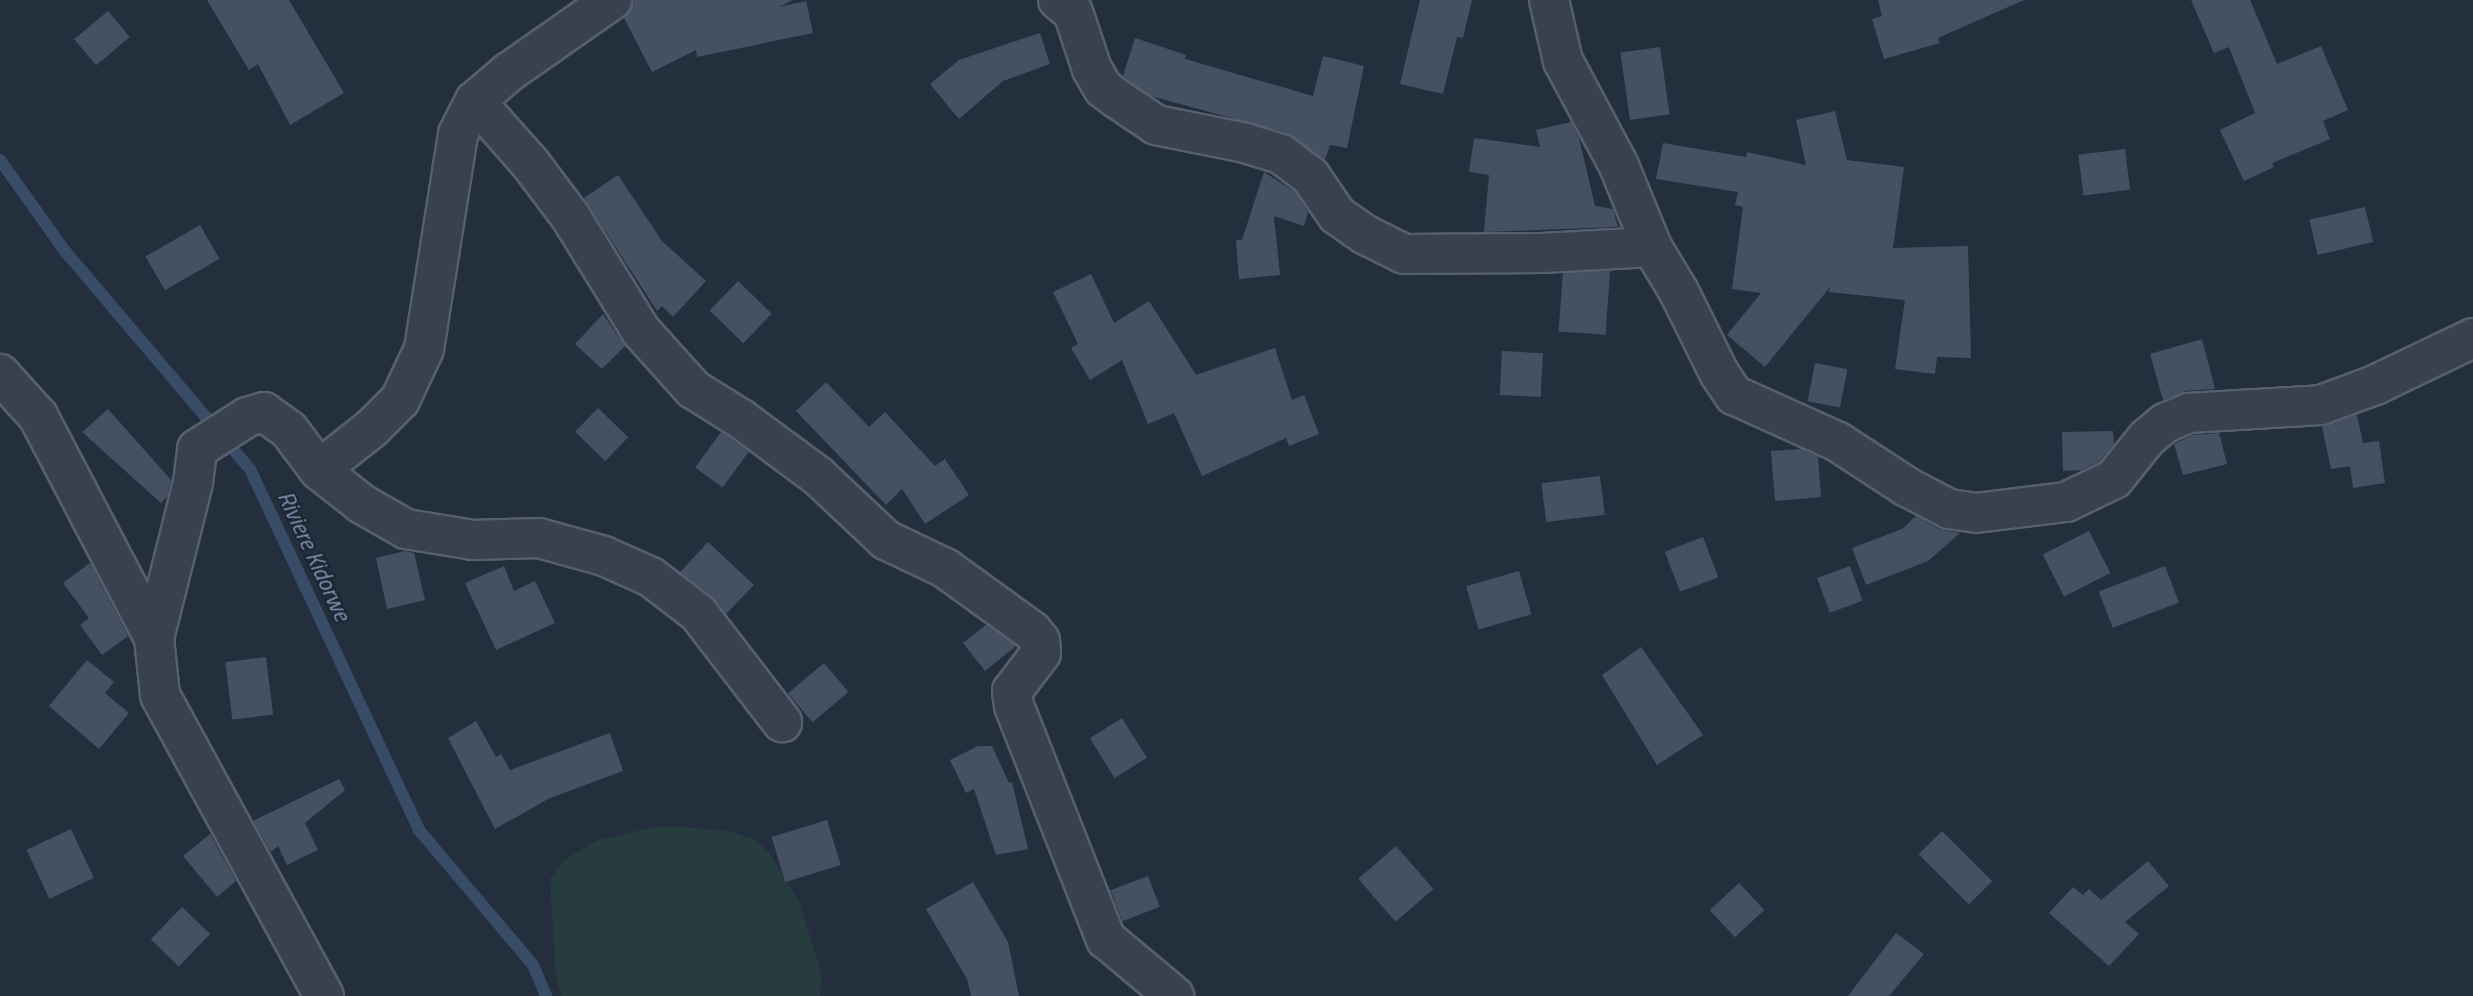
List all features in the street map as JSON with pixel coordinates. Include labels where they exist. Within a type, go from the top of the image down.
[{"type":"street","points":[[319,470],[372,428],[400,400],[424,349],[458,134],[475,101],[509,72],[612,0]]},
{"type":"street","points":[[1058,0],[1073,12],[1092,69],[1103,88],[1116,98],[1156,125],[1245,143],[1281,154],[1311,177],[1337,215],[1366,235],[1404,254],[1542,253],[1652,247]]},
{"type":"street","points":[[1549,0],[1563,61],[1619,166],[1652,247],[1679,292],[1719,373],[1734,395],[1838,442],[1907,487],[1949,509],[1976,513],[2066,502],[2114,479],[2147,438],[2165,423],[2188,413],[2321,405],[2375,385],[2473,338]]},
{"type":"street","points":[[475,101],[530,163],[570,216],[641,331],[693,389],[741,419],[818,475],[886,540],[945,568],[1032,631],[1040,641],[1041,653],[1012,691],[1014,706],[1106,939],[1174,996]]},
{"type":"street","points":[[0,374],[38,416],[154,638]]},
{"type":"street","points":[[324,996],[160,695],[154,638],[193,483],[197,449],[247,417],[264,412],[273,418],[289,430],[319,470],[362,504],[406,529],[473,540],[539,538],[604,556],[651,578],[698,613],[782,722]]},
{"type":"green space","points":[[675,826],[734,832],[754,839],[769,852],[800,903],[821,974],[820,996],[562,996],[556,978],[550,879],[562,862],[595,841],[654,827]]},
{"type":"building","points":[[207,0],[289,0],[344,93],[290,125],[258,64],[249,70]]},
{"type":"building","points":[[634,0],[793,0],[779,7],[806,1],[813,33],[697,57],[696,50],[652,72],[624,18],[631,10]]},
{"type":"building","points":[[1420,0],[1472,0],[1463,38],[1457,37],[1443,94],[1400,84]]},
{"type":"building","points":[[1878,0],[2024,0],[1938,38],[1940,43],[1884,59],[1872,19],[1882,16]]},
{"type":"building","points":[[2191,0],[2250,0],[2277,64],[2321,46],[2348,110],[2323,121],[2330,139],[2272,163],[2274,167],[2244,181],[2220,130],[2255,113],[2229,47],[2214,53]]},
{"type":"building","points":[[108,11],[130,37],[96,65],[74,39]]},
{"type":"building","points":[[1040,33],[1050,64],[1003,81],[959,119],[930,84],[959,60]]},
{"type":"building","points":[[1135,38],[1186,55],[1185,59],[1313,96],[1323,56],[1364,66],[1347,148],[1330,145],[1325,160],[1287,133],[1151,96],[1123,76]]},
{"type":"building","points":[[1660,47],[1669,114],[1630,120],[1620,53]]},
{"type":"building","points":[[1835,111],[1847,160],[1904,167],[1893,248],[1968,246],[1971,358],[1937,357],[1935,374],[1895,369],[1905,300],[1829,292],[1830,287],[1765,367],[1727,335],[1761,293],[1732,289],[1743,207],[1735,205],[1738,192],[1656,179],[1663,143],[1746,157],[1747,152],[1806,165],[1796,120]]},
{"type":"building","points":[[1571,122],[1579,138],[1595,206],[1613,209],[1618,227],[1484,232],[1489,175],[1469,172],[1474,138],[1540,147],[1536,130]]},
{"type":"building","points":[[2125,149],[2130,190],[2083,195],[2078,155]]},
{"type":"building","points":[[1264,172],[1295,192],[1308,212],[1304,226],[1274,216],[1280,275],[1239,279],[1236,240],[1242,240]]},
{"type":"building","points":[[618,175],[662,241],[706,281],[673,317],[662,306],[657,311],[584,198]]},
{"type":"building","points":[[2365,207],[2373,242],[2318,255],[2309,220]]},
{"type":"building","points":[[200,225],[220,259],[165,290],[145,256]]},
{"type":"building","points":[[1563,268],[1610,271],[1606,335],[1559,332]]},
{"type":"building","points":[[1091,274],[1114,323],[1149,301],[1196,375],[1275,348],[1292,400],[1304,395],[1319,434],[1289,446],[1286,438],[1202,476],[1174,413],[1148,424],[1122,360],[1090,380],[1071,348],[1078,344],[1053,292]]},
{"type":"building","points":[[738,281],[772,314],[743,343],[710,310]]},
{"type":"building","points":[[603,314],[625,346],[602,369],[575,344]]},
{"type":"building","points":[[2202,339],[2215,389],[2186,391],[2163,400],[2150,354]]},
{"type":"building","points":[[1502,351],[1543,353],[1541,397],[1500,395]]},
{"type":"building","points":[[1815,363],[1847,369],[1840,408],[1808,401]]},
{"type":"building","points":[[826,382],[869,427],[885,412],[935,466],[945,459],[969,495],[925,524],[902,489],[886,505],[796,411]]},
{"type":"building","points":[[598,408],[628,437],[605,461],[575,432]]},
{"type":"building","points":[[108,409],[171,480],[167,497],[161,503],[82,432]]},
{"type":"building","points":[[2357,415],[2363,443],[2379,441],[2385,483],[2353,488],[2350,466],[2331,469],[2322,427]]},
{"type":"building","points":[[2113,431],[2114,444],[2100,461],[2082,470],[2063,471],[2062,432]]},
{"type":"building","points":[[721,432],[749,452],[723,488],[695,468]]},
{"type":"building","points":[[2219,433],[2227,464],[2183,475],[2174,444],[2193,435]]},
{"type":"building","points":[[1801,449],[1818,457],[1821,497],[1775,501],[1771,451]]},
{"type":"building","points":[[1600,476],[1605,515],[1546,522],[1541,483]]},
{"type":"building","points":[[1916,516],[1939,529],[1960,533],[1928,561],[1866,585],[1852,548],[1902,529]]},
{"type":"building","points":[[2089,531],[2110,573],[2064,596],[2043,555]]},
{"type":"building","points":[[1703,537],[1718,577],[1680,592],[1665,552]]},
{"type":"building","points":[[708,542],[754,585],[726,614],[712,596],[680,572]]},
{"type":"building","points":[[405,551],[414,553],[425,600],[387,609],[376,558]]},
{"type":"building","points":[[90,563],[128,636],[102,655],[80,625],[89,618],[63,583]]},
{"type":"building","points":[[504,566],[514,591],[535,581],[555,623],[496,650],[465,583]]},
{"type":"building","points":[[1850,566],[1863,601],[1830,613],[1817,578]]},
{"type":"building","points":[[2165,566],[2179,602],[2113,628],[2099,591]]},
{"type":"building","points":[[1519,571],[1531,614],[1479,629],[1466,586]]},
{"type":"building","points":[[986,625],[1016,646],[985,671],[963,643]]},
{"type":"building","points":[[1641,647],[1703,735],[1657,765],[1602,675]]},
{"type":"building","points":[[266,657],[273,715],[232,720],[225,662]]},
{"type":"building","points":[[87,660],[114,682],[105,693],[129,713],[99,749],[49,706]]},
{"type":"building","points":[[824,663],[848,692],[812,722],[788,693]]},
{"type":"building","points":[[1122,718],[1147,758],[1115,778],[1090,738]]},
{"type":"building","points":[[476,721],[496,757],[501,754],[510,770],[610,733],[623,771],[550,798],[495,829],[448,738]]},
{"type":"building","points":[[978,746],[992,746],[1009,783],[1012,782],[1028,849],[996,855],[974,789],[966,793],[950,760]]},
{"type":"building","points":[[339,779],[345,790],[305,823],[318,850],[287,865],[278,846],[271,852],[253,821]]},
{"type":"building","points":[[827,820],[841,865],[785,882],[772,837]]},
{"type":"building","points":[[71,829],[94,878],[49,899],[27,850]]},
{"type":"building","points":[[1942,831],[1992,881],[1969,905],[1919,854]]},
{"type":"building","points":[[210,834],[236,881],[217,897],[183,856]]},
{"type":"building","points":[[1396,846],[1433,889],[1396,922],[1358,879]]},
{"type":"building","points":[[2148,861],[2169,886],[2125,922],[2139,934],[2109,966],[2049,913],[2073,887],[2083,895],[2089,889],[2101,900]]},
{"type":"building","points":[[1148,876],[1160,907],[1122,921],[1111,890]]},
{"type":"building","points":[[973,882],[1008,942],[1019,996],[971,996],[967,979],[926,909]]},
{"type":"building","points":[[1739,883],[1764,910],[1735,937],[1710,910]]},
{"type":"building","points":[[182,907],[210,934],[179,966],[151,939]]},
{"type":"building","points":[[1896,933],[1924,954],[1889,996],[1848,996]]},
{"type":"waterway","name":"Riviere Kidorwe","points":[[0,160],[65,251],[250,469],[419,830],[533,965],[546,996]]}]
